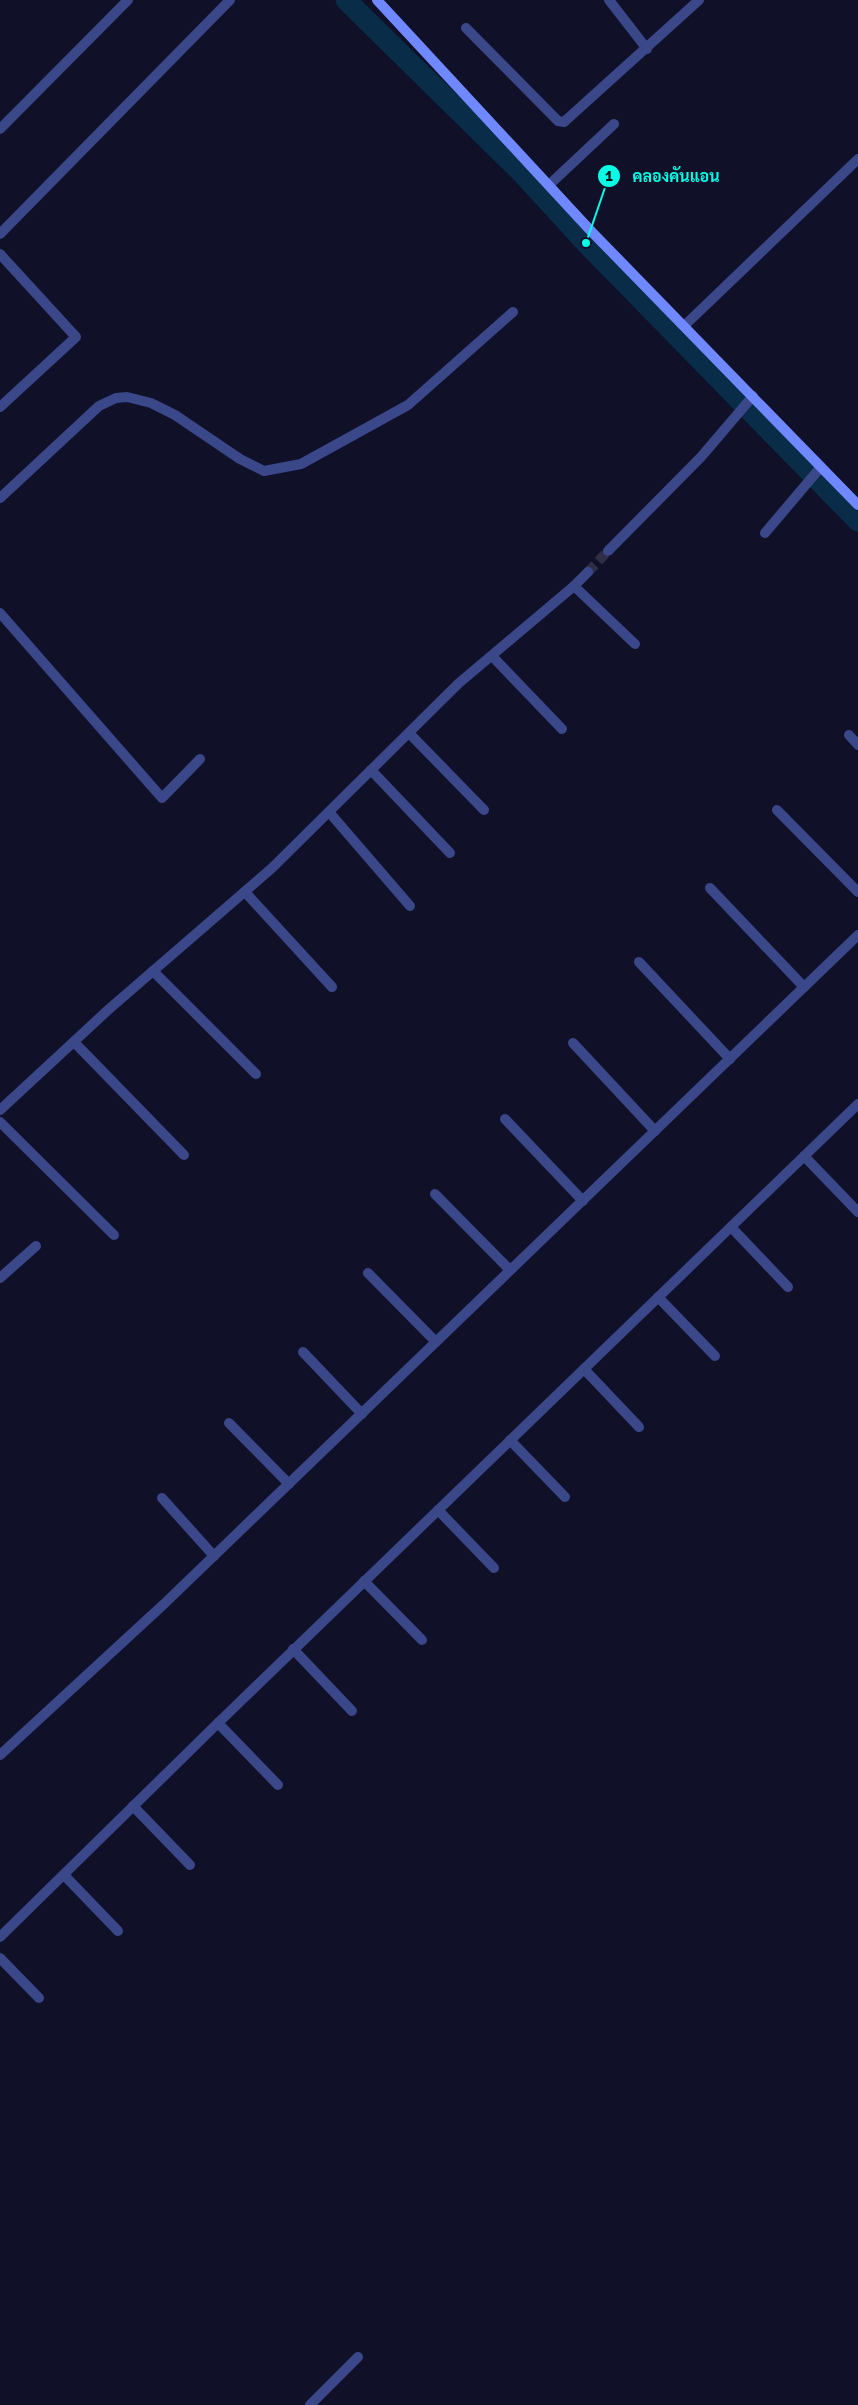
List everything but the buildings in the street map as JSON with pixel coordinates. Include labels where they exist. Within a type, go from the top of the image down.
[{"type":"street","points":[[0,129],[128,0]]},
{"type":"street","points":[[0,234],[230,0]]},
{"type":"street","points":[[377,0],[590,230],[858,505]]},
{"type":"street","points":[[609,0],[647,49]]},
{"type":"street","points":[[466,28],[558,121],[564,122],[699,0]]},
{"type":"street","points":[[550,185],[614,124]]},
{"type":"street","points":[[684,326],[858,159]]},
{"type":"street","points":[[0,254],[76,337],[0,407]]},
{"type":"street","points":[[0,498],[99,406],[116,398],[127,397],[151,403],[175,415],[240,459],[264,471],[301,464],[408,405],[513,312]]},
{"type":"street","points":[[608,551],[701,457],[753,396]]},
{"type":"street","points":[[765,533],[820,468]]},
{"type":"street","points":[[0,1110],[153,971],[272,868],[459,683],[588,572]]},
{"type":"street","points":[[574,586],[635,644]]},
{"type":"street","points":[[0,613],[162,798],[200,759]]},
{"type":"street","points":[[492,656],[562,729]]},
{"type":"street","points":[[409,733],[484,810]]},
{"type":"street","points":[[849,735],[858,745]]},
{"type":"street","points":[[371,770],[450,854]]},
{"type":"street","points":[[777,810],[858,892]]},
{"type":"street","points":[[330,812],[410,906]]},
{"type":"street","points":[[710,888],[804,987]]},
{"type":"street","points":[[245,892],[332,987]]},
{"type":"street","points":[[0,1754],[214,1556],[858,935]]},
{"type":"street","points":[[638,962],[730,1058]]},
{"type":"street","points":[[153,971],[256,1074]]},
{"type":"street","points":[[74,1042],[184,1154]]},
{"type":"street","points":[[574,1043],[655,1131]]},
{"type":"street","points":[[0,1937],[293,1649],[858,1104]]},
{"type":"street","points":[[505,1119],[583,1201]]},
{"type":"street","points":[[0,1122],[114,1236]]},
{"type":"street","points":[[804,1156],[858,1212]]},
{"type":"street","points":[[435,1194],[510,1270]]},
{"type":"street","points":[[731,1227],[788,1287]]},
{"type":"street","points":[[0,1278],[36,1246]]},
{"type":"street","points":[[368,1273],[436,1342]]},
{"type":"street","points":[[658,1297],[715,1356]]},
{"type":"street","points":[[302,1352],[362,1414]]},
{"type":"street","points":[[584,1369],[639,1427]]},
{"type":"street","points":[[229,1423],[289,1484]]},
{"type":"street","points":[[510,1440],[565,1497]]},
{"type":"street","points":[[162,1498],[214,1556]]},
{"type":"street","points":[[438,1510],[494,1568]]},
{"type":"street","points":[[364,1581],[422,1640]]},
{"type":"street","points":[[293,1649],[352,1711]]},
{"type":"street","points":[[218,1723],[278,1785]]},
{"type":"street","points":[[133,1806],[190,1865]]},
{"type":"street","points":[[64,1876],[118,1931]]},
{"type":"street","points":[[0,1958],[39,1998]]},
{"type":"street","points":[[310,2405],[358,2357]]},
{"type":"waterway","points":[[346,0],[521,172],[586,243],[858,521]]},
{"type":"tunnel","points":[[588,572],[608,551]]},
{"type":"place","name":"คลองคันแอน","points":[[586,243]]}]
